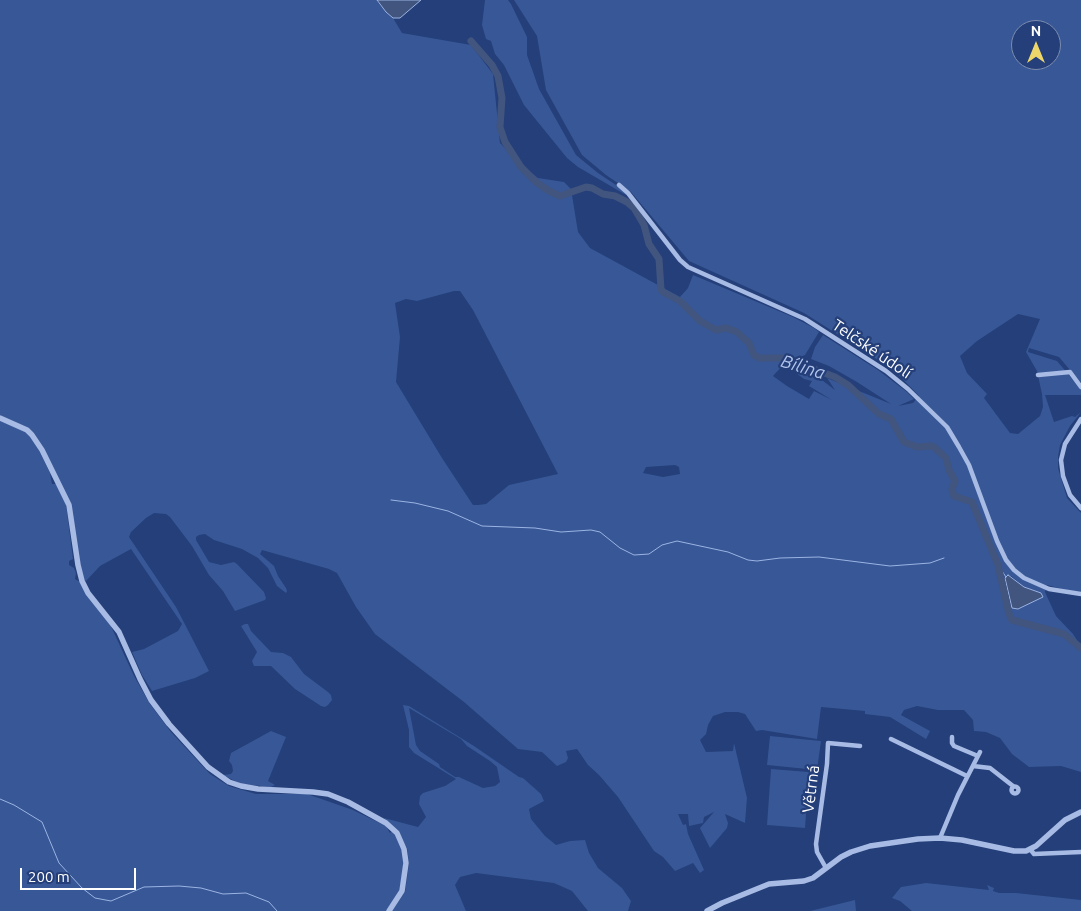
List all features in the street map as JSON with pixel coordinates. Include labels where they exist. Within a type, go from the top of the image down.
[{"type":"street","name":"Telčské údolí","points":[[619,185],[628,193],[680,260],[688,267],[806,319],[886,371],[908,389],[947,427],[959,446],[969,465],[998,542],[1006,560],[1014,570],[1024,578],[1049,589],[1081,594]]},
{"type":"street","points":[[1038,375],[1068,372],[1081,386]]},
{"type":"street","points":[[0,418],[27,430],[37,441],[69,505],[82,581],[88,593],[119,632],[151,700],[169,724],[208,767],[229,782],[258,789],[328,794],[348,802],[386,823],[397,832],[404,849],[406,863],[402,891],[389,911]]},
{"type":"street","points":[[1081,419],[1065,444],[1061,460],[1063,476],[1070,495],[1081,508]]},
{"type":"street","points":[[940,838],[967,776],[979,754],[954,746],[952,737]]},
{"type":"street","points":[[891,739],[967,776]]},
{"type":"street","name":"Větrná","points":[[826,868],[817,852],[816,844],[828,743],[860,746]]},
{"type":"street","points":[[972,766],[990,768],[1014,786]]},
{"type":"street","points":[[707,911],[769,884],[808,880],[851,852],[870,846],[918,839],[940,838],[962,840],[1014,851],[1030,849],[1065,820],[1081,812]]},
{"type":"street","points":[[1030,849],[1035,854],[1081,852]]},
{"type":"shaded area","points":[[0,0],[376,0],[393,18],[402,33],[471,45],[493,74],[500,143],[538,178],[564,182],[571,189],[578,232],[590,248],[680,297],[688,288],[693,275],[793,317],[814,328],[819,332],[805,355],[784,364],[773,376],[809,399],[814,391],[832,400],[809,386],[812,381],[804,379],[796,373],[797,365],[810,371],[835,390],[827,378],[891,404],[829,366],[811,359],[815,347],[823,335],[878,370],[914,399],[898,406],[913,403],[919,396],[894,370],[804,313],[689,261],[631,192],[582,155],[546,90],[537,36],[514,0],[1081,0],[1081,383],[1059,357],[1029,348],[1028,352],[1057,361],[1081,389],[1081,395],[1045,395],[1054,422],[1072,416],[1075,417],[1081,412],[1070,426],[1060,445],[1058,468],[1067,498],[1081,513],[1081,592],[1047,585],[1045,592],[1056,616],[1073,634],[1081,646],[1081,772],[1061,766],[1029,767],[1012,754],[1000,738],[986,732],[974,731],[973,720],[964,710],[938,710],[917,706],[904,710],[901,715],[930,731],[926,739],[890,717],[865,714],[865,711],[821,707],[817,739],[762,730],[756,731],[745,714],[725,712],[713,716],[706,734],[700,740],[706,752],[733,751],[734,743],[747,798],[745,823],[725,814],[728,823],[727,828],[710,848],[700,828],[714,812],[704,817],[703,823],[689,826],[688,814],[678,814],[683,825],[686,824],[688,834],[704,870],[700,873],[693,863],[675,871],[663,857],[654,851],[618,797],[588,765],[577,749],[566,751],[568,758],[566,762],[557,766],[542,752],[518,749],[464,702],[375,634],[356,607],[337,573],[262,550],[260,554],[274,566],[286,588],[286,593],[277,586],[268,568],[258,558],[242,549],[214,540],[205,534],[199,535],[196,537],[196,540],[209,562],[221,565],[234,562],[264,592],[265,600],[235,611],[223,591],[209,575],[192,546],[170,517],[166,514],[154,513],[131,532],[129,537],[176,607],[209,671],[195,678],[152,691],[142,675],[132,652],[144,649],[178,631],[182,624],[131,549],[100,566],[86,581],[84,580],[71,505],[44,449],[34,433],[0,415]],"holes":[[[460,291],[473,310],[558,474],[509,485],[486,504],[473,505],[396,382],[400,337],[395,303],[406,299],[417,301]],[[1018,314],[1040,319],[1026,352],[1037,371],[1043,407],[1040,416],[1018,434],[1010,433],[984,398],[987,394],[967,373],[960,356],[977,341]],[[675,465],[679,467],[680,474],[663,477],[643,473],[646,467]],[[1011,576],[1024,587],[1041,593],[1043,597],[1018,609],[1009,602],[1005,578]]]},
{"type":"shaded area","points":[[377,0],[421,0],[400,18],[393,18]]},
{"type":"shaded area","points":[[485,0],[508,0],[511,4],[527,37],[527,55],[539,89],[576,155],[598,173],[628,193],[626,195],[578,167],[567,158],[524,105],[504,65],[495,54],[491,41],[486,39],[482,25]]},
{"type":"shaded area","points":[[0,421],[26,432],[35,442],[50,473],[52,484],[56,484],[66,504],[73,559],[69,561],[69,565],[74,568],[76,573],[75,579],[80,582],[109,622],[134,676],[150,704],[171,732],[210,774],[229,786],[256,794],[307,794],[353,810],[386,826],[390,833],[392,831],[396,835],[402,849],[404,863],[400,891],[386,911],[0,911]]},
{"type":"shaded area","points":[[1008,575],[1024,587],[1041,593],[1043,597],[1018,609],[1012,608],[1005,578]]},
{"type":"shaded area","points":[[248,624],[251,631],[271,652],[283,653],[291,657],[304,674],[328,692],[332,700],[328,705],[325,707],[321,706],[295,689],[271,666],[254,666],[252,661],[257,652],[241,626]]},
{"type":"shaded area","points":[[403,705],[409,706],[523,778],[541,794],[544,801],[529,809],[531,819],[545,836],[556,845],[570,841],[585,840],[589,853],[598,868],[622,888],[631,901],[628,911],[588,911],[572,891],[554,883],[476,873],[460,877],[455,885],[466,911],[392,911],[405,892],[409,863],[407,848],[384,818],[418,827],[426,817],[419,804],[420,796],[423,793],[445,786],[456,779],[414,753],[409,747],[409,730]],"holes":[[[409,708],[461,739],[467,746],[497,767],[500,782],[495,786],[483,788],[455,777],[420,751],[416,745]]]},
{"type":"shaded area","points":[[271,731],[286,737],[268,781],[275,785],[271,787],[241,784],[223,775],[231,774],[233,771],[229,761],[231,753]]},
{"type":"shaded area","points":[[770,736],[821,741],[817,770],[767,765]]},
{"type":"shaded area","points":[[771,769],[809,772],[805,828],[767,825]]},
{"type":"shaded area","points":[[926,883],[989,890],[987,885],[994,888],[993,891],[999,893],[1081,900],[1081,911],[912,911],[900,901],[892,898],[901,887]]},
{"type":"shaded area","points":[[855,900],[856,911],[810,911]]},
{"type":"waterway","name":"Bílina","points":[[471,41],[492,65],[498,76],[502,98],[500,127],[505,142],[521,167],[536,182],[560,196],[586,187],[603,194],[615,196],[627,202],[634,208],[644,225],[649,244],[659,259],[661,289],[663,292],[680,301],[700,321],[716,330],[726,328],[737,332],[749,343],[754,355],[759,358],[785,358],[835,377],[848,385],[879,414],[891,419],[904,442],[917,447],[934,447],[946,458],[949,470],[955,481],[952,489],[954,496],[972,502],[998,565],[1012,620],[1064,634],[1081,648]]},
{"type":"waterway","points":[[391,500],[415,503],[448,511],[482,526],[535,528],[561,532],[591,530],[600,532],[620,548],[634,555],[649,554],[662,545],[677,541],[728,552],[748,560],[757,561],[780,558],[819,557],[890,566],[930,563],[944,558]]},
{"type":"waterway","name":"Bílina","points":[[998,565],[1006,577]]},
{"type":"waterway","name":"Bílina","points":[[1008,610],[1011,607]]},
{"type":"waterway","points":[[0,799],[42,822],[59,863],[82,888],[95,898],[111,901],[144,887],[179,886],[201,888],[223,894],[246,893],[269,902],[277,911]]}]
